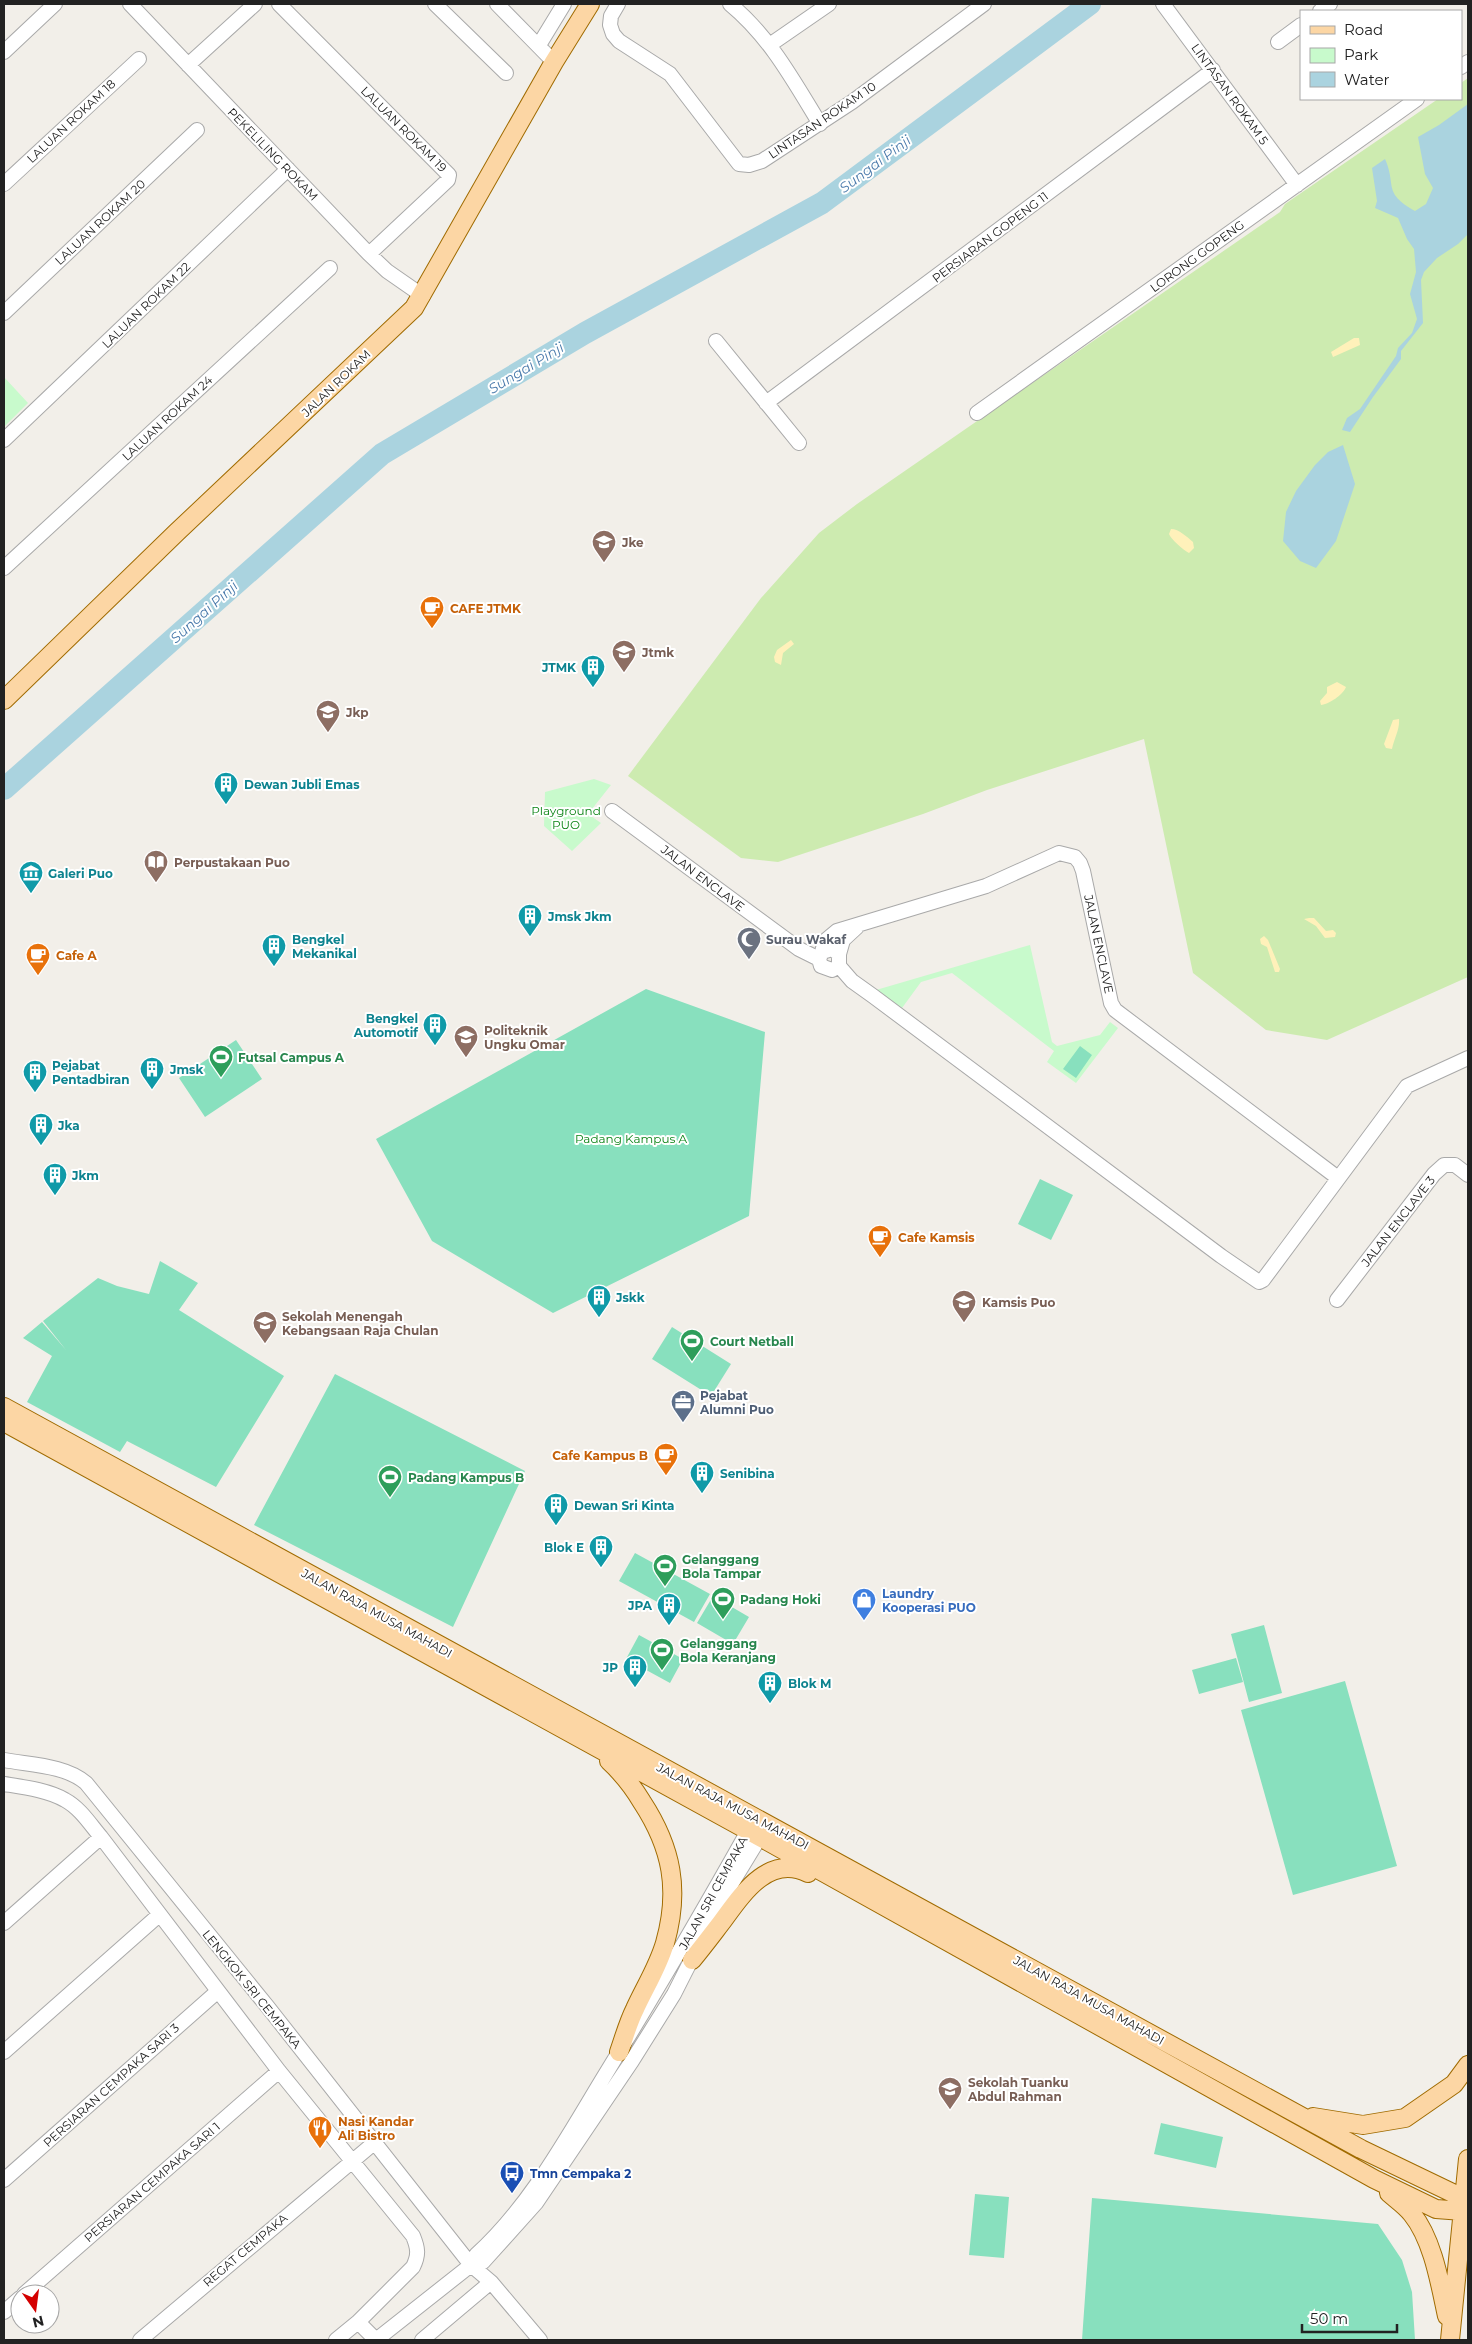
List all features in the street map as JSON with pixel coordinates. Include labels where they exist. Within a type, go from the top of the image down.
[{"type":"main road","name":"JALAN ROKAM","points":[[4,700],[177,532],[407,315],[423,296],[554,62],[590,4]]},
{"type":"main road","name":"JALAN RAJA MUSA MAHADI","points":[[4,1407],[452,1661],[757,1830],[840,1884],[1374,2179],[1436,2208],[1466,2205]]},
{"type":"main road","name":"JALAN RAJA MUSA MAHADI","points":[[4,1422],[452,1661]]},
{"type":"main road","name":"JALAN RAJA MUSA MAHADI","points":[[493,1684],[591,1745],[1300,2115],[1466,2205]]},
{"type":"main road","points":[[591,1745],[620,1771],[658,1826],[666,1846],[673,1884],[672,1907],[665,1943],[654,1971],[634,2010],[619,2052]]},
{"type":"main road","points":[[692,1960],[745,1890],[770,1871],[787,1867],[801,1870],[831,1885],[840,1884]]},
{"type":"main road","points":[[1300,2115],[1363,2125],[1405,2118],[1454,2084],[1468,2065]]},
{"type":"main road","points":[[1450,2336],[1466,2205],[1468,2158]]},
{"type":"main road","points":[[1374,2179],[1412,2215],[1426,2241],[1437,2271],[1450,2336]]},
{"type":"street","points":[[4,52],[55,4]]},
{"type":"street","name":"PEKELILING ROKAM","points":[[130,4],[369,254],[387,271],[423,296]]},
{"type":"street","points":[[188,65],[255,4]]},
{"type":"street","name":"LALUAN ROKAM 19","points":[[279,4],[450,175],[448,180],[369,254]]},
{"type":"street","points":[[435,4],[506,73]]},
{"type":"street","points":[[497,4],[554,62]]},
{"type":"street","points":[[539,45],[564,4]]},
{"type":"street","name":"LINTASAN ROKAM 10","points":[[618,4],[611,16],[610,25],[619,41],[670,74],[740,164],[749,165],[762,161],[820,124],[984,4]]},
{"type":"street","points":[[730,4],[770,44],[820,124]]},
{"type":"street","points":[[770,44],[829,4]]},
{"type":"street","name":"LINTASAN ROKAM 5","points":[[1162,4],[1297,185]]},
{"type":"street","points":[[1278,42],[1300,26]]},
{"type":"street","name":"LALUAN ROKAM 18","points":[[4,184],[139,59]]},
{"type":"street","name":"PERSIARAN GOPENG 11","points":[[766,403],[1213,70]]},
{"type":"street","name":"LORONG GOPENG","points":[[977,413],[1416,100]]},
{"type":"street","name":"LALUAN ROKAM 20","points":[[4,313],[197,130]]},
{"type":"street","name":"LALUAN ROKAM 22","points":[[4,440],[288,169]]},
{"type":"street","name":"LALUAN ROKAM 24","points":[[4,568],[330,268]]},
{"type":"street","points":[[716,341],[799,444]]},
{"type":"street","name":"JALAN ENCLAVE","points":[[612,811],[799,949],[821,956]]},
{"type":"street","name":"JALAN ENCLAVE","points":[[861,924],[843,940],[839,960],[832,970],[824,969],[821,956],[825,941],[830,935],[861,924],[986,886],[1059,853],[1074,857],[1080,863],[1083,871],[1111,1003],[1115,1010],[1338,1178]]},
{"type":"street","points":[[839,960],[852,981],[1259,1282],[1263,1280],[1408,1086],[1468,1058]]},
{"type":"street","name":"JALAN ENCLAVE 3","points":[[1337,1300],[1434,1174],[1444,1165],[1455,1166],[1468,1175]]},
{"type":"street","name":"LENGKOK SRI CEMPAKA","points":[[4,1760],[66,1771],[77,1775],[86,1783],[267,2006],[471,2265],[491,2282],[540,2340]]},
{"type":"street","points":[[7,1789],[51,1794],[65,1800],[77,1809],[101,1837],[279,2071],[413,2236],[418,2246],[418,2257],[413,2267],[358,2322],[336,2340]]},
{"type":"street","name":"JALAN SRI CEMPAKA","points":[[376,2340],[471,2265],[483,2262],[536,2203],[632,2061],[692,1960],[757,1830]]},
{"type":"street","name":"JALAN SRI CEMPAKA","points":[[471,2265],[474,2257],[504,2226],[544,2173],[757,1830]]},
{"type":"street","points":[[4,1922],[101,1837]]},
{"type":"street","points":[[4,2052],[160,1915]]},
{"type":"street","name":"PERSIARAN CEMPAKA SARI 3","points":[[4,2180],[218,1990]]},
{"type":"street","name":"PERSIARAN CEMPAKA SARI 1","points":[[35,2284],[279,2071]]},
{"type":"street","name":"REGAT CEMPAKA","points":[[140,2340],[374,2143]]},
{"type":"street","points":[[422,2340],[491,2282]]},
{"type":"street","points":[[358,2322],[376,2340]]},
{"type":"green space","points":[[1468,78],[1468,977],[1327,1040],[1266,1030],[1193,973],[1144,739],[987,790],[923,814],[778,862],[741,858],[628,776],[761,598],[819,533],[857,504],[1280,212],[1285,204],[1437,100],[1462,100],[1462,82]]},
{"type":"green space","points":[[4,377],[28,403],[4,427]]},
{"type":"green space","name":"Playground PUO","points":[[594,779],[611,785],[588,814],[601,823],[572,851],[544,826],[545,792]]},
{"type":"green space","points":[[1030,945],[1052,1042],[1057,1046],[1100,1035],[1110,1022],[1118,1028],[1076,1083],[1047,1062],[1054,1051],[952,973],[921,982],[902,1008],[876,990]]},
{"type":"green space","name":"Padang Kampus A","points":[[646,989],[765,1032],[749,1216],[553,1313],[432,1241],[376,1139]]},
{"type":"green space","name":"Futsal Campus A","points":[[236,1040],[262,1079],[205,1117],[179,1078]]},
{"type":"green space","points":[[1080,1046],[1092,1055],[1076,1078],[1063,1069]]},
{"type":"green space","points":[[1040,1179],[1073,1195],[1051,1240],[1018,1224]]},
{"type":"green space","points":[[160,1261],[198,1283],[179,1310],[284,1376],[216,1487],[127,1441],[120,1452],[27,1402],[52,1356],[23,1338],[42,1322],[66,1350],[43,1321],[98,1278],[117,1286],[149,1294]]},
{"type":"green space","name":"Court Netball","points":[[672,1327],[731,1364],[711,1396],[652,1359]]},
{"type":"green space","name":"Padang Kampus B","points":[[335,1374],[525,1471],[453,1627],[254,1525]]},
{"type":"green space","name":"Gelanggang Bola Tampar","points":[[635,1553],[710,1594],[694,1622],[619,1581]]},
{"type":"green space","name":"Padang Hoki","points":[[713,1596],[749,1617],[733,1644],[697,1623]]},
{"type":"green space","points":[[1264,1625],[1282,1693],[1249,1702],[1231,1634]]},
{"type":"green space","name":"Gelanggang Bola Keranjang","points":[[639,1635],[683,1659],[670,1683],[626,1659]]},
{"type":"green space","points":[[1236,1658],[1243,1682],[1199,1694],[1192,1670]]},
{"type":"green space","points":[[1345,1681],[1397,1866],[1293,1895],[1241,1710]]},
{"type":"green space","points":[[1161,2123],[1223,2137],[1216,2168],[1154,2154]]},
{"type":"green space","points":[[975,2194],[1009,2197],[1004,2258],[969,2255]]},
{"type":"green space","points":[[1092,2198],[1378,2224],[1402,2260],[1412,2292],[1415,2340],[1082,2340]]},
{"type":"sand","points":[[1354,338],[1359,338],[1360,345],[1333,357],[1331,352]]},
{"type":"sand","points":[[1171,529],[1180,532],[1193,542],[1194,548],[1189,553],[1170,536]]},
{"type":"sand","points":[[791,640],[794,644],[783,653],[781,665],[775,662],[774,657],[777,650]]},
{"type":"sand","points":[[1337,682],[1346,687],[1342,693],[1328,703],[1321,705],[1320,701],[1327,693],[1327,687]]},
{"type":"sand","points":[[1399,719],[1398,730],[1392,749],[1386,748],[1384,744],[1393,720]]},
{"type":"sand","points":[[1314,918],[1326,931],[1333,930],[1336,933],[1335,937],[1325,938],[1316,926],[1304,919]]},
{"type":"sand","points":[[1264,936],[1268,940],[1280,969],[1279,972],[1275,972],[1267,947],[1261,944],[1260,939]]},
{"type":"water","points":[[1468,104],[1468,234],[1458,244],[1437,258],[1424,272],[1421,280],[1423,323],[1401,351],[1401,359],[1350,432],[1342,430],[1347,418],[1360,409],[1396,356],[1398,348],[1412,333],[1417,319],[1410,294],[1416,272],[1414,249],[1407,239],[1398,218],[1375,208],[1377,201],[1372,168],[1385,159],[1392,188],[1398,199],[1415,211],[1426,204],[1433,188],[1425,174],[1418,137],[1439,125]]},
{"type":"water","points":[[1343,445],[1355,484],[1336,541],[1316,568],[1300,561],[1283,541],[1286,512],[1296,491],[1315,465],[1328,452]]},
{"type":"waterway","name":"Sungai Pinji","points":[[4,789],[382,454],[585,333],[822,203],[1090,4]]},
{"type":"place","name":"Jke","points":[[604,563]]},
{"type":"place","name":"CAFE JTMK","points":[[432,629]]},
{"type":"place","name":"Jtmk","points":[[624,673]]},
{"type":"place","name":"JTMK","points":[[593,688]]},
{"type":"place","name":"Jkp","points":[[328,733]]},
{"type":"place","name":"Dewan Jubli Emas","points":[[226,805]]},
{"type":"place","name":"Perpustakaan Puo","points":[[156,883]]},
{"type":"place","name":"Galeri Puo","points":[[31,894]]},
{"type":"place","name":"Jmsk Jkm","points":[[530,937]]},
{"type":"place","name":"Surau Wakaf","points":[[749,960]]},
{"type":"place","name":"Bengkel Mekanikal","points":[[274,967]]},
{"type":"place","name":"Cafe A","points":[[38,976]]},
{"type":"place","name":"Bengkel Automotif","points":[[435,1046]]},
{"type":"place","name":"Politeknik Ungku Omar","points":[[466,1058]]},
{"type":"place","name":"Futsal Campus A","points":[[221,1078]]},
{"type":"place","name":"Jmsk","points":[[152,1090]]},
{"type":"place","name":"Pejabat Pentadbiran","points":[[35,1093]]},
{"type":"place","name":"Jka","points":[[41,1146]]},
{"type":"place","name":"Jkm","points":[[55,1196]]},
{"type":"place","name":"Cafe Kamsis","points":[[880,1258]]},
{"type":"place","name":"Jskk","points":[[599,1318]]},
{"type":"place","name":"Kamsis Puo","points":[[964,1323]]},
{"type":"place","name":"Sekolah Menengah Kebangsaan Raja Chulan","points":[[265,1344]]},
{"type":"place","name":"Court Netball","points":[[692,1362]]},
{"type":"place","name":"Pejabat Alumni Puo","points":[[683,1423]]},
{"type":"place","name":"Cafe Kampus B","points":[[666,1476]]},
{"type":"place","name":"Senibina","points":[[702,1494]]},
{"type":"place","name":"Padang Kampus B","points":[[390,1498]]},
{"type":"place","name":"Dewan Sri Kinta","points":[[556,1526]]},
{"type":"place","name":"Blok E","points":[[601,1568]]},
{"type":"place","name":"Gelanggang Bola Tampar","points":[[665,1587]]},
{"type":"place","name":"Padang Hoki","points":[[723,1620]]},
{"type":"place","name":"Laundry Kooperasi PUO","points":[[864,1621]]},
{"type":"place","name":"JPA","points":[[669,1626]]},
{"type":"place","name":"Gelanggang Bola Keranjang","points":[[662,1671]]},
{"type":"place","name":"JP","points":[[635,1688]]},
{"type":"place","name":"Blok M","points":[[770,1704]]},
{"type":"place","name":"Sekolah Tuanku Abdul Rahman","points":[[950,2110]]},
{"type":"place","name":"Nasi Kandar Ali Bistro","points":[[320,2149]]},
{"type":"place","name":"Tmn Cempaka 2","points":[[512,2194]]}]
